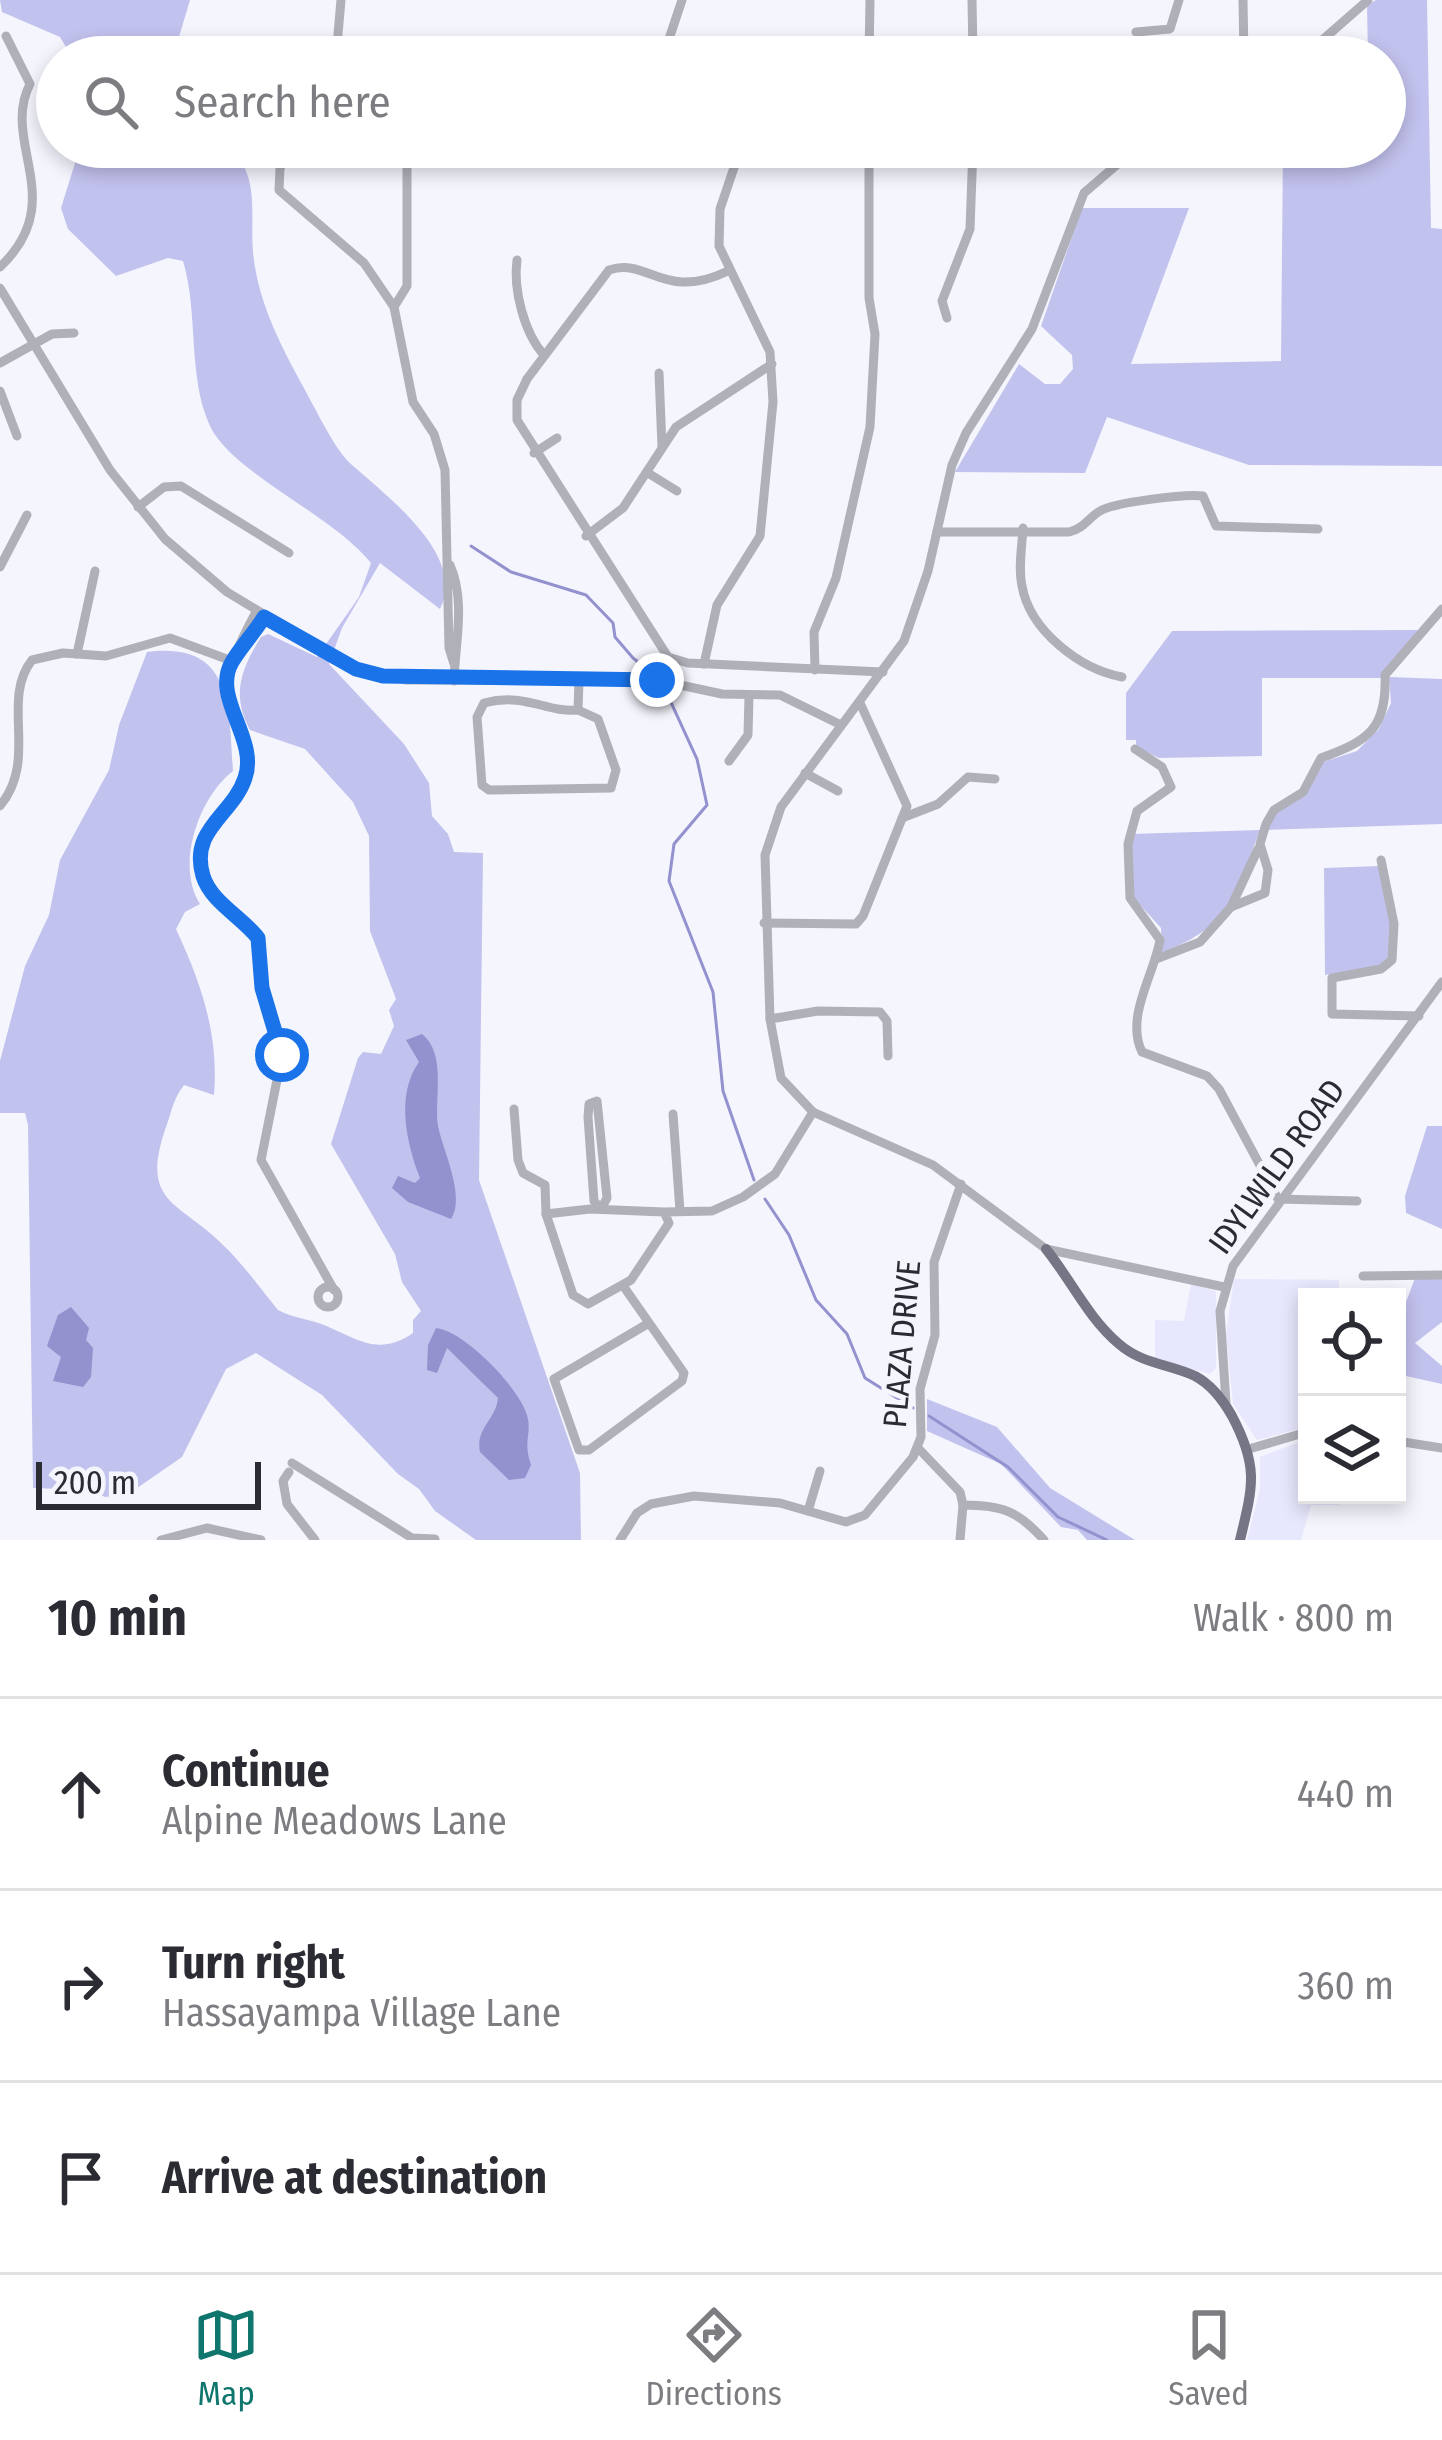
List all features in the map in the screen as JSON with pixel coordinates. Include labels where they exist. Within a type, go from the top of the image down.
[{"type":"main road","points":[[1046,1249],[1083,1303],[1121,1346],[1145,1361],[1192,1375],[1226,1405],[1249,1449],[1252,1491],[1240,1540]]},
{"type":"street","points":[[338,36],[341,0]]},
{"type":"street","points":[[671,36],[682,0]]},
{"type":"street","points":[[869,36],[870,0]]},
{"type":"street","points":[[972,0],[973,36]]},
{"type":"street","points":[[1136,32],[1170,28],[1179,0]]},
{"type":"street","points":[[1243,0],[1244,36]]},
{"type":"street","points":[[1327,36],[1368,0]]},
{"type":"street","points":[[6,36],[36,91]]},
{"type":"street","points":[[7,133],[14,104],[30,85]]},
{"type":"street","points":[[282,168],[277,178],[286,200],[364,263],[394,308],[413,402],[444,460],[448,560],[458,582],[453,615],[460,647],[454,681]]},
{"type":"street","points":[[394,308],[407,286],[407,168]]},
{"type":"street","points":[[704,664],[717,605],[760,536],[772,364],[752,309],[728,271],[719,246],[720,209],[734,168]]},
{"type":"street","points":[[815,670],[814,632],[836,578],[870,427],[874,334],[869,298],[869,168]]},
{"type":"street","points":[[947,317],[942,301],[970,229],[973,168]]},
{"type":"street","points":[[1113,168],[1084,193],[1074,211],[1051,291],[1033,329],[966,433],[952,465],[920,599],[904,641],[781,807],[765,855],[770,1018],[782,1078],[813,1112],[903,1149],[961,1184],[1046,1249],[1224,1287]]},
{"type":"street","points":[[0,267],[27,226],[29,211],[16,173]]},
{"type":"street","points":[[517,260],[514,277],[532,342],[544,355]]},
{"type":"street","points":[[728,271],[688,284],[614,267],[544,355],[517,400],[517,420],[657,647],[679,662],[883,672]]},
{"type":"street","points":[[0,288],[138,508],[195,568],[260,615],[320,650],[383,676],[454,681],[657,680],[804,703],[841,725]]},
{"type":"street","points":[[0,363],[52,334],[74,333]]},
{"type":"street","points":[[586,536],[623,508],[676,427],[772,364]]},
{"type":"street","points":[[659,373],[662,447]]},
{"type":"street","points":[[0,392],[17,436]]},
{"type":"street","points":[[534,453],[557,438]]},
{"type":"street","points":[[648,473],[677,491]]},
{"type":"street","points":[[138,508],[164,487],[181,486],[289,553]]},
{"type":"street","points":[[937,532],[1024,528],[1070,532],[1083,529],[1100,511],[1186,494],[1203,496],[1216,526],[1318,529]]},
{"type":"street","points":[[0,567],[27,515]]},
{"type":"street","points":[[1024,528],[1020,579],[1025,603],[1049,634],[1085,665],[1123,677]]},
{"type":"street","points":[[77,655],[95,571]]},
{"type":"street","points":[[1154,959],[1200,943],[1231,907],[1274,810],[1303,791],[1321,758],[1350,749],[1376,727],[1387,702],[1385,675],[1442,609]]},
{"type":"street","points":[[260,615],[232,661],[234,720],[249,749],[246,776],[210,825],[200,861],[209,890],[258,938],[262,988],[280,1037],[281,1073],[261,1160],[334,1289]]},
{"type":"street","points":[[0,806],[17,774],[8,703],[14,679],[44,655],[106,656],[170,638],[232,661]]},
{"type":"street","points":[[578,710],[579,680]]},
{"type":"street","points":[[729,761],[748,735],[749,696]]},
{"type":"street","points":[[538,700],[558,711],[578,710],[598,719],[616,770],[611,788],[489,790],[482,785],[477,717],[484,704],[538,700]]},
{"type":"street","points":[[764,923],[856,924],[902,818],[906,794],[860,703]]},
{"type":"street","points":[[1135,749],[1162,767],[1172,787],[1137,812],[1128,844],[1130,898],[1160,940],[1147,971],[1134,1036],[1142,1052],[1207,1076],[1251,1141],[1278,1199],[1357,1202]]},
{"type":"street","points":[[805,773],[838,791]]},
{"type":"street","points":[[902,818],[938,804],[968,777],[995,779]]},
{"type":"street","points":[[1231,907],[1257,898],[1269,886],[1260,844]]},
{"type":"street","points":[[1381,860],[1394,924],[1392,960],[1381,969],[1331,978],[1332,1014],[1419,1016]]},
{"type":"street","name":"IDYLWILD ROAD","points":[[1226,1405],[1219,1336],[1224,1287],[1278,1199],[1442,982]]},
{"type":"street","points":[[770,1018],[818,1011],[880,1012],[887,1021],[888,1056]]},
{"type":"street","points":[[597,1101],[607,1198],[601,1208],[594,1201],[588,1117],[589,1104],[597,1101]]},
{"type":"street","points":[[514,1109],[518,1160],[523,1173],[545,1185],[546,1214],[573,1295],[588,1304],[624,1287],[669,1222],[664,1212]]},
{"type":"street","points":[[546,1214],[601,1208],[712,1210],[775,1174],[813,1112]]},
{"type":"street","points":[[673,1114],[680,1210]]},
{"type":"street","name":"PLAZA DRIVE","points":[[620,1540],[637,1513],[651,1504],[694,1496],[808,1510],[846,1522],[866,1515],[918,1448],[920,1389],[935,1335],[934,1262],[961,1184]]},
{"type":"street","points":[[1363,1276],[1442,1276]]},
{"type":"street","points":[[624,1287],[683,1366],[682,1381],[589,1450],[580,1450],[554,1378],[649,1323]]},
{"type":"street","points":[[1249,1449],[1298,1435]]},
{"type":"street","points":[[1406,1442],[1442,1448]]},
{"type":"street","points":[[918,1448],[960,1492],[960,1540]]},
{"type":"street","points":[[315,1540],[287,1504],[283,1481],[290,1467],[400,1532],[435,1539]]},
{"type":"street","points":[[808,1510],[820,1471]]},
{"type":"street","points":[[963,1505],[1009,1508],[1044,1540]]},
{"type":"street","points":[[161,1540],[207,1528],[261,1540]]},
{"type":"shaded area","points":[[0,0],[190,0],[179,36],[58,36],[2,12]]},
{"type":"shaded area","points":[[1376,0],[1427,0],[1431,228],[1442,229],[1442,466],[1249,465],[1107,417],[1085,473],[955,472],[1019,364],[1045,384],[1060,384],[1073,369],[1072,355],[1041,326],[1082,208],[1189,208],[1131,364],[1281,361],[1283,168],[1406,168],[1406,36],[1368,36],[1367,5]]},
{"type":"shaded area","points":[[73,168],[245,168],[251,189],[256,275],[289,360],[339,450],[420,529],[443,569],[440,609],[380,563],[342,628],[329,664],[404,744],[429,783],[432,816],[448,834],[454,852],[483,853],[479,1180],[580,1473],[581,1540],[476,1540],[435,1511],[419,1489],[398,1474],[322,1395],[256,1353],[226,1369],[182,1457],[127,1495],[105,1497],[89,1490],[33,1488],[28,1125],[25,1113],[0,1113],[0,1061],[25,966],[49,915],[60,860],[109,770],[119,725],[147,652],[175,651],[211,668],[227,702],[233,771],[210,797],[194,833],[190,870],[200,904],[185,912],[176,929],[206,1009],[214,1051],[214,1095],[184,1085],[180,1090],[159,1152],[161,1187],[179,1209],[230,1252],[278,1310],[378,1345],[413,1333],[413,1320],[421,1311],[402,1282],[395,1254],[331,1144],[358,1058],[363,1052],[381,1054],[394,1026],[389,1010],[396,999],[370,931],[369,836],[353,802],[305,749],[250,730],[240,694],[248,660],[261,637],[268,634],[317,657],[359,597],[371,563],[333,528],[239,460],[210,426],[198,386],[183,261],[168,258],[116,276],[68,229],[61,208]]},
{"type":"shaded area","points":[[1418,630],[1381,678],[1262,678],[1262,756],[1159,758],[1136,747],[1136,740],[1126,740],[1126,693],[1172,631]]},
{"type":"shaded area","points":[[1389,677],[1442,679],[1442,824],[1266,830],[1277,812],[1300,798],[1323,762],[1357,751],[1379,729],[1391,703]]},
{"type":"shaded area","points":[[1260,830],[1228,906],[1203,932],[1162,952],[1161,928],[1133,897],[1131,834]]},
{"type":"shaded area","points":[[1380,866],[1391,922],[1390,958],[1381,965],[1325,975],[1324,868]]},
{"type":"shaded area","points":[[422,1034],[437,1065],[438,1126],[456,1199],[451,1219],[408,1202],[392,1188],[398,1176],[415,1183],[420,1178],[405,1105],[419,1062],[406,1040]]},
{"type":"shaded area","points":[[1427,1126],[1442,1126],[1442,1229],[1406,1213],[1405,1196]]},
{"type":"shaded area","points":[[1415,1278],[1442,1278],[1442,1322],[1415,1343],[1442,1366],[1442,1384],[1406,1376],[1406,1302]]},
{"type":"shaded area","points":[[1234,1279],[1339,1280],[1339,1288],[1298,1288],[1298,1429],[1257,1440],[1233,1404],[1226,1335]]},
{"type":"shaded area","points":[[1191,1284],[1216,1291],[1216,1368],[1210,1374],[1155,1358],[1155,1320],[1184,1321]]},
{"type":"shaded area","points":[[71,1307],[89,1328],[86,1340],[93,1348],[91,1377],[83,1387],[53,1381],[61,1357],[47,1346],[58,1315]]},
{"type":"shaded area","points":[[436,1328],[477,1351],[516,1393],[528,1419],[531,1465],[525,1478],[509,1480],[480,1452],[480,1437],[498,1398],[447,1348],[437,1373],[427,1370],[428,1345]]},
{"type":"shaded area","points":[[927,1399],[997,1427],[1050,1488],[1135,1540],[1087,1540],[1078,1530],[1061,1527],[1001,1464],[927,1431]]},
{"type":"shaded area","points":[[1298,1442],[1298,1504],[1339,1504],[1311,1505],[1301,1540],[1247,1540],[1260,1489],[1260,1457]]},
{"type":"waterway","points":[[471,546],[511,572],[586,595],[613,623],[615,637],[652,673]]},
{"type":"waterway","points":[[664,687],[697,759],[707,805],[674,844],[669,881],[713,992],[723,1091],[754,1180]]},
{"type":"waterway","points":[[765,1199],[789,1235],[816,1300],[847,1334],[865,1378],[913,1408]]},
{"type":"waterway","points":[[929,1416],[1008,1467],[1058,1517],[1107,1540]]},
{"type":"route","points":[[282,1055],[262,988],[258,938],[209,890],[200,861],[204,836],[246,776],[249,749],[234,720],[232,661],[241,655],[264,617],[356,669],[406,680],[657,680]]}]
